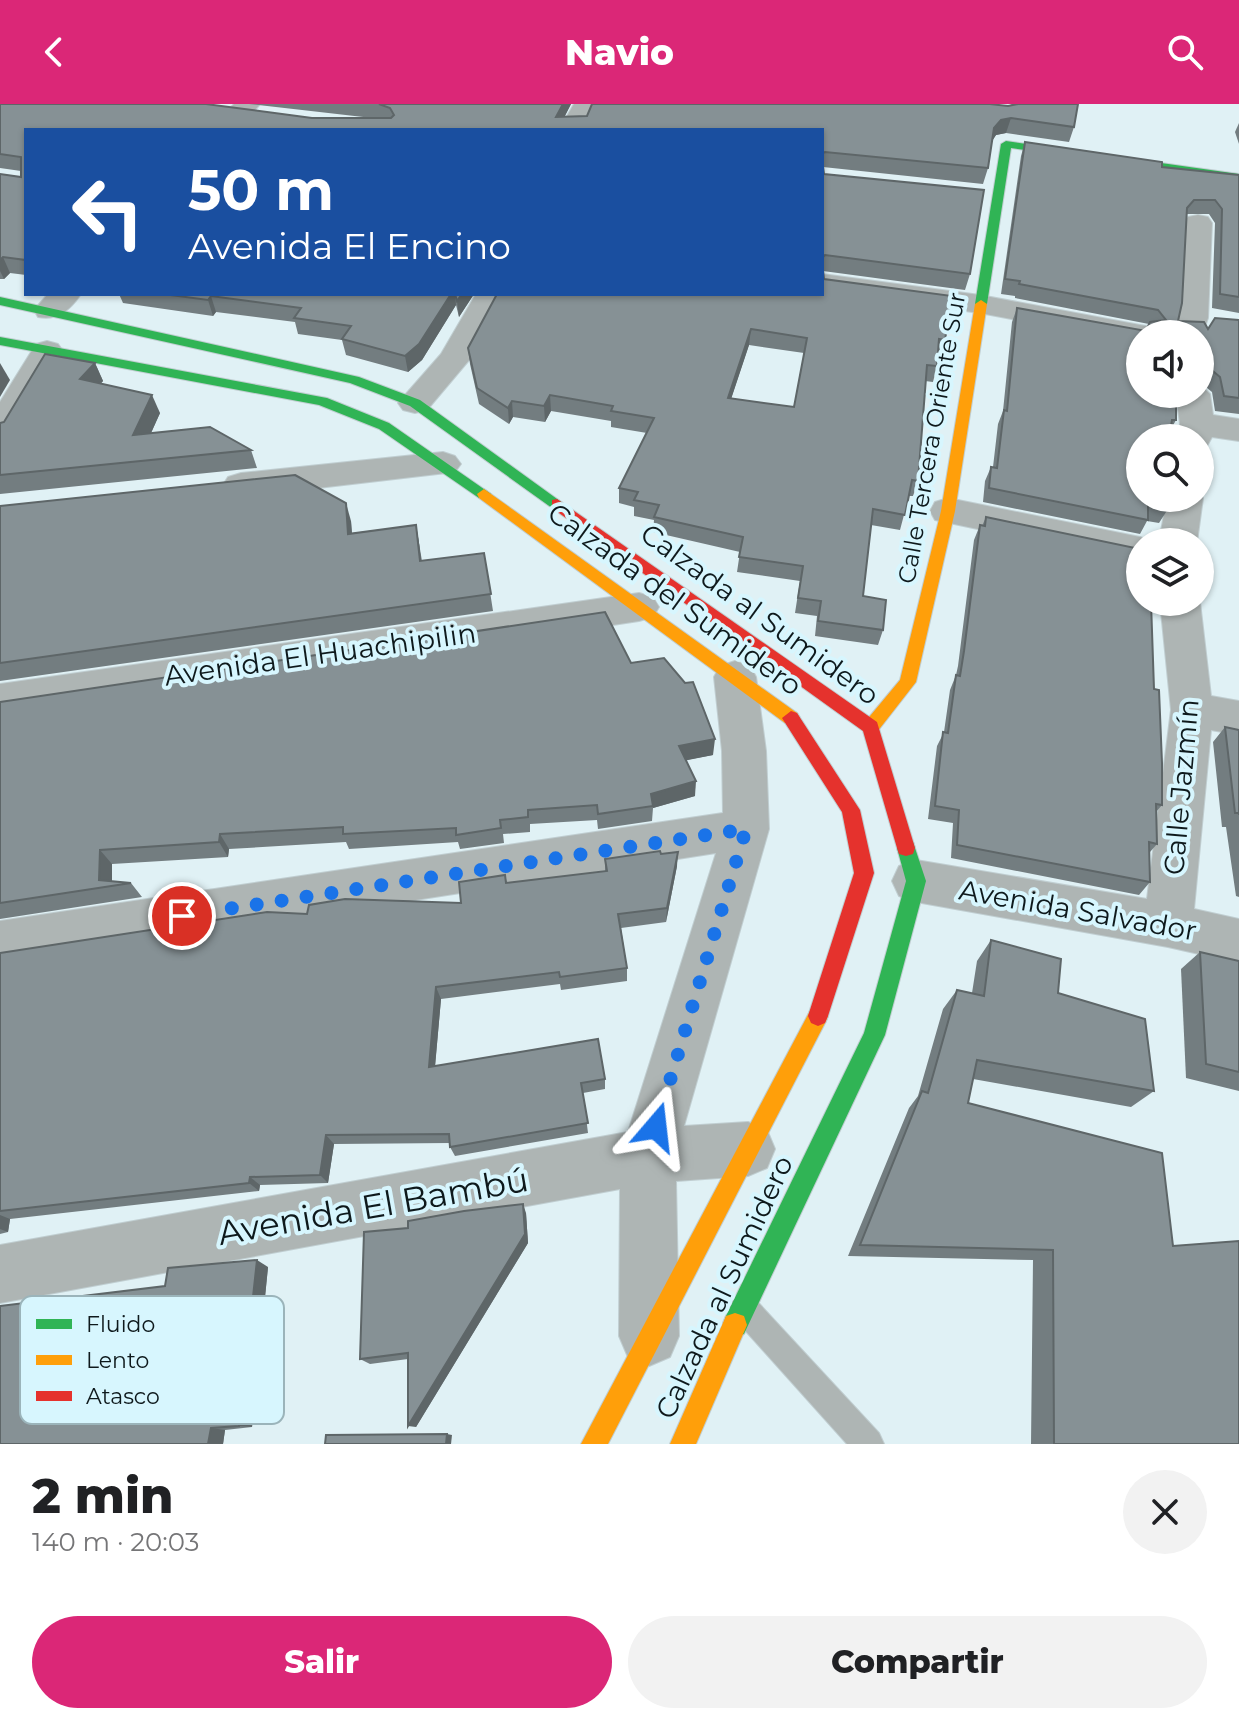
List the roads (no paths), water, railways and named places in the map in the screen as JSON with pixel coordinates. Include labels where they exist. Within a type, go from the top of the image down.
[{"type":"main road","name":"Calle Tercera Oriente Sur","points":[[871,727],[908,682],[948,511],[1005,133],[1239,177]]},
{"type":"main road","name":"Calzada al Sumidero","points":[[0,301],[58,302],[354,380],[415,403],[871,727],[916,881],[874,1035],[743,1307],[683,1444]]},
{"type":"main road","name":"Calzada del Sumidero","points":[[0,341],[41,361],[322,401],[384,426],[443,464],[794,720],[851,810],[864,873],[821,1011],[594,1444]]},
{"type":"street","points":[[573,128],[586,104]]},
{"type":"street","points":[[232,114],[272,116]]},
{"type":"street","points":[[968,193],[997,196]]},
{"type":"street","points":[[1191,320],[1198,223]]},
{"type":"street","points":[[824,283],[980,304],[1126,331]]},
{"type":"street","points":[[415,403],[454,359],[490,296]]},
{"type":"street","points":[[1214,323],[1224,322]]},
{"type":"street","points":[[0,365],[41,361]]},
{"type":"street","points":[[0,430],[41,361]]},
{"type":"street","points":[[1195,419],[1239,430]]},
{"type":"street","points":[[206,488],[443,464]]},
{"type":"street","points":[[948,511],[1126,547]]},
{"type":"street","name":"Avenida El Huachipilin","points":[[0,701],[639,607]]},
{"type":"street","name":"Calle Jazmín","points":[[1168,925],[1192,710],[1182,616]]},
{"type":"street","points":[[649,1336],[648,1156],[746,829],[744,751],[735,677]]},
{"type":"street","points":[[1192,710],[1239,718]]},
{"type":"street","points":[[0,943],[746,829]]},
{"type":"street","name":"Avenida Salvador","points":[[916,881],[1168,925],[1239,941]]},
{"type":"street","name":"Avenida El Bambú","points":[[0,1274],[648,1156],[748,1149]]},
{"type":"lane","points":[[743,1307],[868,1444]]}]
